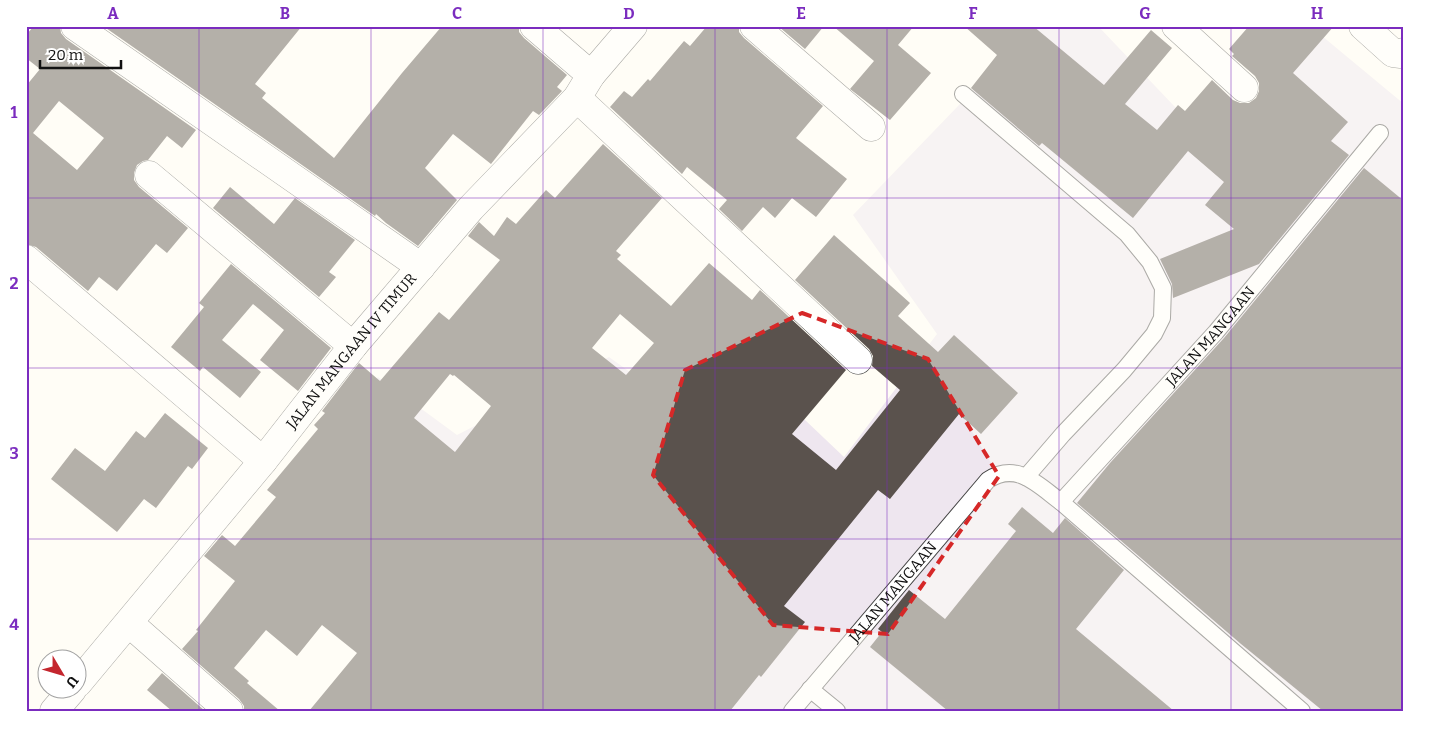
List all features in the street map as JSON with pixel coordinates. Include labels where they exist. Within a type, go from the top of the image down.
[{"type":"street","points":[[75,26],[421,267]]},
{"type":"street","points":[[534,26],[591,75]]},
{"type":"street","name":"JALAN MANGAAN IV TIMUR","points":[[88,671],[263,461],[353,346],[471,208],[577,98],[591,75],[633,26]]},
{"type":"street","points":[[754,26],[871,127]]},
{"type":"street","points":[[1176,26],[1244,88]]},
{"type":"street","points":[[1363,26],[1393,53],[1401,54],[1404,52]]},
{"type":"street","points":[[577,98],[858,360]]},
{"type":"street","points":[[149,175],[353,346]]},
{"type":"street","points":[[26,259],[263,461]]},
{"type":"street","points":[[129,623],[229,711]]},
{"type":"street","points":[[54,711],[63,700]]},
{"type":"lane","points":[[963,94],[1127,234],[1150,262],[1164,288],[1162,318],[1154,334],[1124,370],[1063,434],[1026,477]]},
{"type":"lane","name":"JALAN MANGAAN","points":[[792,711],[988,480],[1003,473],[1026,477],[1061,502],[1216,332],[1380,133]]},
{"type":"lane","points":[[1061,502],[1302,711]]},
{"type":"lane","points":[[810,689],[837,711]]},
{"type":"highlighted area","points":[[802,313],[928,359],[999,476],[888,634],[773,625],[653,475],[685,370]]},
{"type":"shaded area","points":[[1035,26],[1098,26],[1214,148],[1316,31],[1404,104],[1404,711],[380,711],[318,449],[378,377],[457,435],[609,357],[765,469],[804,419],[844,457],[937,334],[853,215]]},
{"type":"building","points":[[34,26],[60,26],[61,33],[66,39],[196,130],[182,148],[167,136],[148,160],[137,165],[134,180],[139,187],[188,228],[167,253],[156,244],[117,291],[99,277],[88,291],[36,247],[26,244],[26,86],[40,69],[26,58],[26,35]],"holes":[[[59,101],[104,138],[77,170],[33,133]]]},
{"type":"building","points":[[103,26],[302,26],[255,84],[266,93],[262,98],[334,158],[442,26],[519,26],[519,32],[524,38],[567,75],[557,87],[562,91],[539,115],[533,111],[491,164],[453,134],[425,168],[457,200],[418,246],[376,214],[375,216]]},
{"type":"building","points":[[707,26],[739,26],[739,32],[744,38],[823,106],[796,138],[847,179],[816,217],[792,198],[775,218],[763,207],[742,231],[719,209],[727,200],[687,167],[682,174],[610,107],[624,91],[632,97],[648,79],[650,81],[684,41],[690,46]]},
{"type":"building","points":[[778,26],[824,26],[805,49]]},
{"type":"building","points":[[833,26],[914,26],[898,45],[931,73],[890,120],[850,89],[874,61]]},
{"type":"building","points":[[964,26],[1033,26],[1104,85],[1151,30],[1172,48],[1125,104],[1157,130],[1178,105],[1185,111],[1212,80],[1233,100],[1240,103],[1249,103],[1256,98],[1259,91],[1259,83],[1255,76],[1232,56],[1234,54],[1229,49],[1249,26],[1334,26],[1293,73],[1348,122],[1331,141],[1349,155],[1259,264],[1173,298],[1172,284],[1160,259],[1234,229],[1205,205],[1224,182],[1188,151],[1133,218],[1042,143],[1039,146],[971,88],[997,55]]},
{"type":"building","points":[[603,144],[662,198],[616,251],[621,255],[617,259],[671,306],[709,263],[752,300],[760,290],[846,370],[792,434],[836,470],[900,390],[872,366],[873,356],[869,349],[795,280],[834,235],[910,303],[898,316],[938,352],[954,335],[1018,393],[981,434],[959,414],[890,499],[878,490],[784,606],[805,622],[761,677],[759,675],[730,711],[309,711],[357,653],[322,625],[297,656],[266,630],[234,668],[249,681],[247,683],[280,711],[244,711],[244,706],[239,699],[182,649],[198,631],[196,630],[235,581],[204,556],[222,535],[235,546],[276,497],[267,490],[318,429],[314,425],[325,413],[322,411],[359,363],[380,381],[439,312],[449,320],[500,260],[468,236],[479,222],[494,236],[507,217],[516,224],[546,190],[555,198]],"holes":[[[620,314],[654,343],[626,375],[592,348]],[[450,374],[454,375],[491,406],[455,452],[414,418]]]},
{"type":"building","points":[[1364,168],[1404,201],[1404,711],[1323,711],[1241,644],[1077,503],[1110,463],[1224,338]]},
{"type":"building","points":[[230,187],[274,224],[295,198],[355,240],[329,272],[336,277],[319,297],[213,208]]},
{"type":"building","points":[[231,264],[331,348],[298,391],[260,360],[284,330],[253,304],[222,340],[261,372],[240,398],[203,367],[200,371],[171,347],[204,307],[199,303]]},
{"type":"building","points":[[165,413],[208,448],[192,469],[188,466],[156,508],[144,499],[117,532],[51,479],[75,448],[105,471],[136,431],[145,438]]},
{"type":"building","points":[[1022,507],[1053,533],[1065,518],[1124,570],[1076,629],[1174,711],[948,711],[870,647],[882,632],[878,629],[909,590],[945,619],[1016,531],[1008,524]]},
{"type":"building","points":[[162,673],[205,711],[172,711],[147,690]]}]
